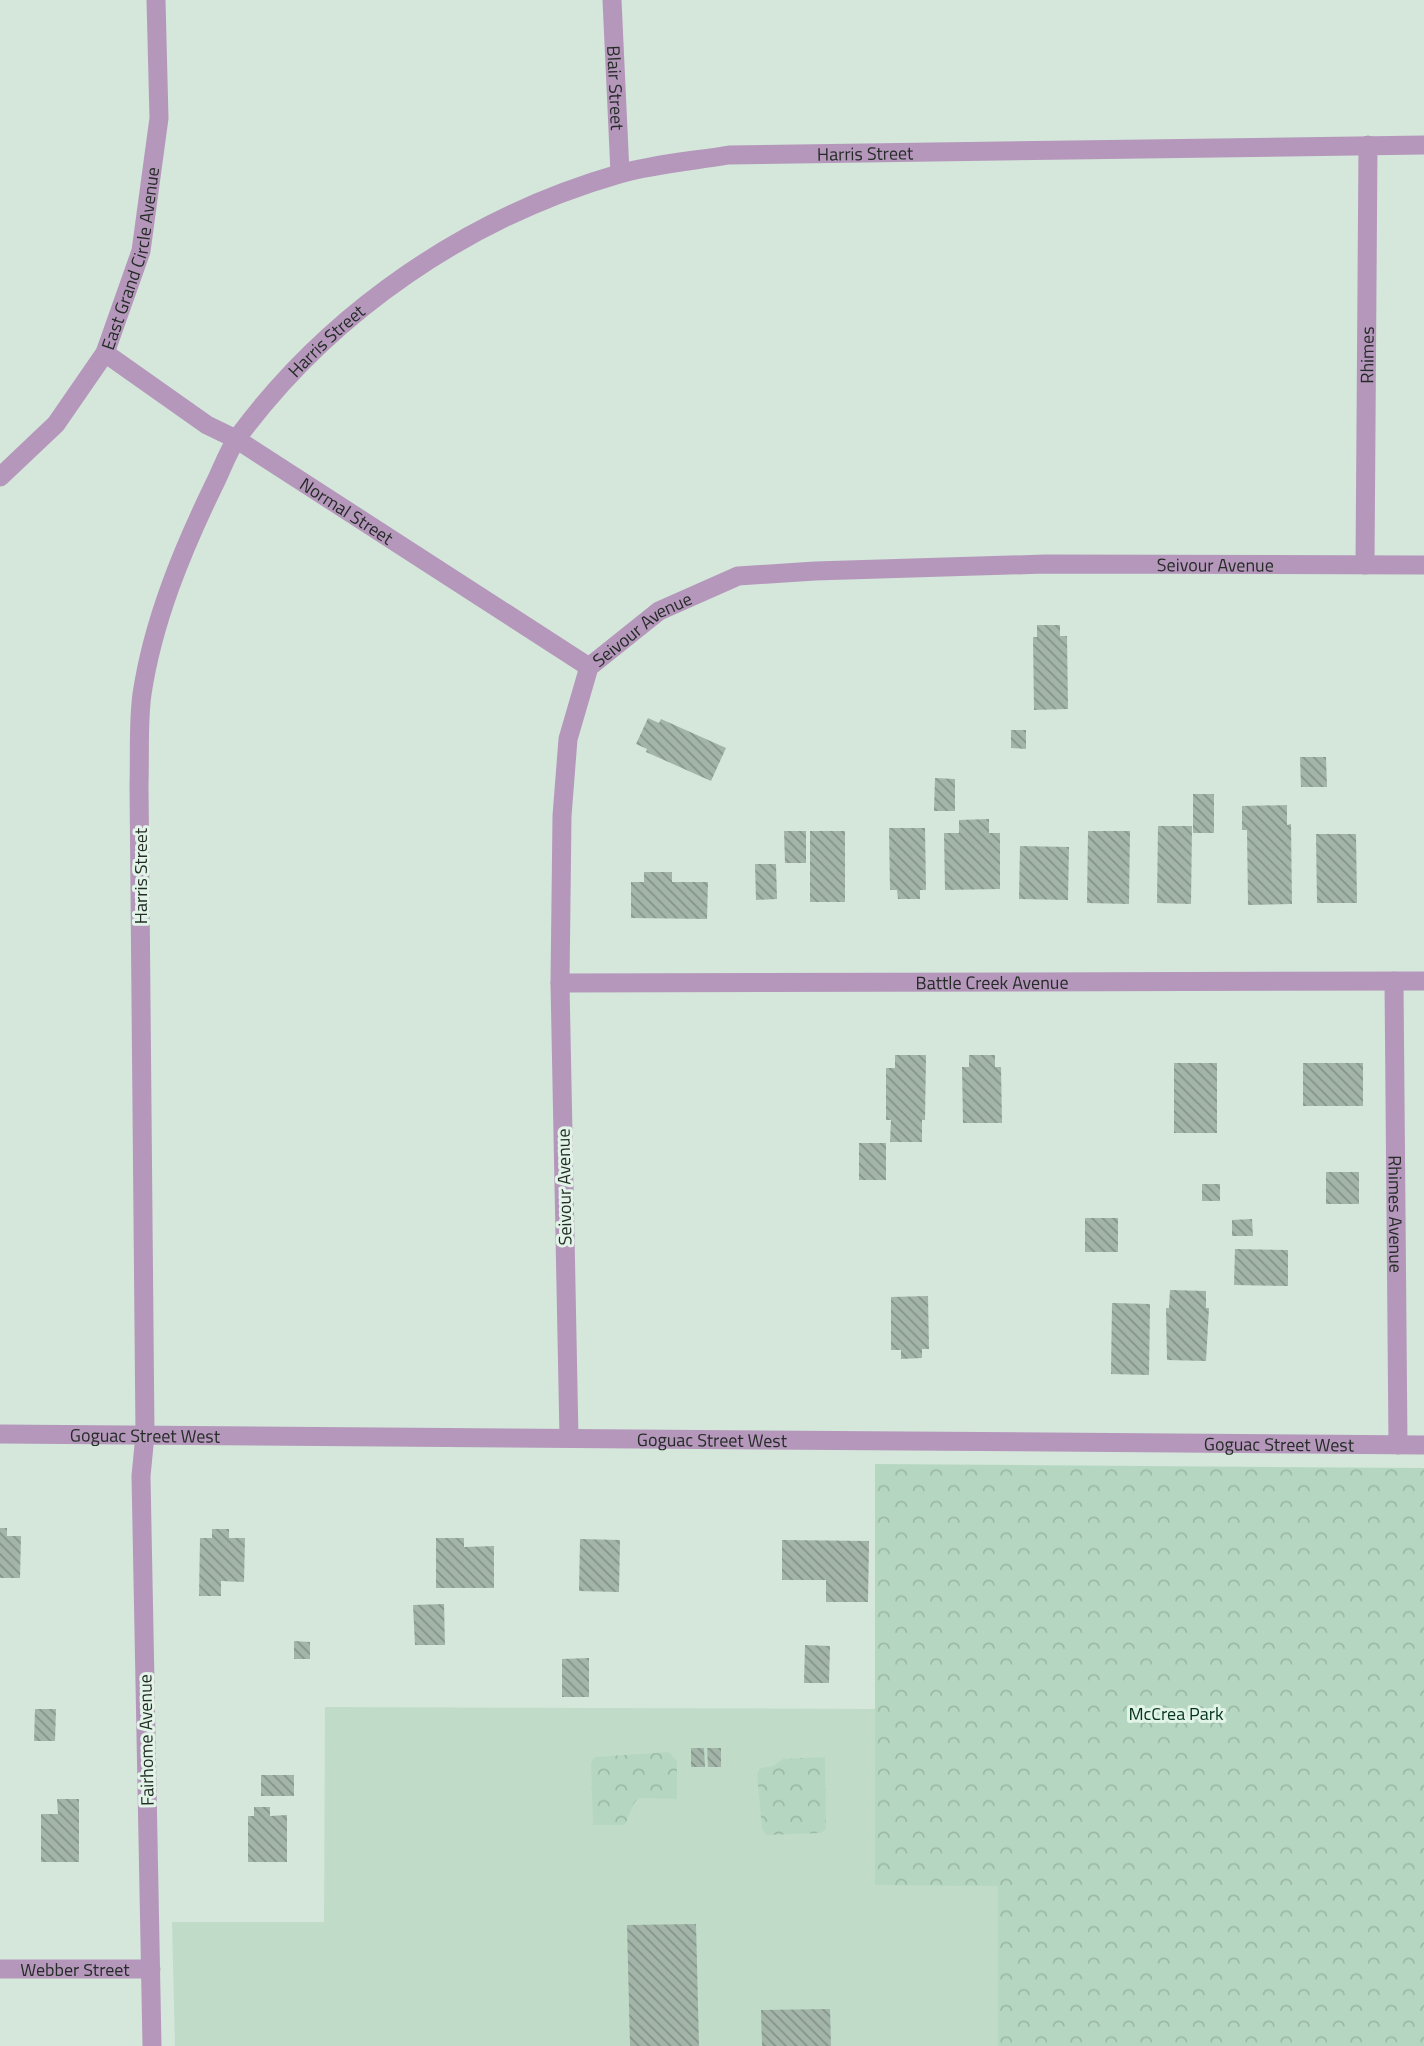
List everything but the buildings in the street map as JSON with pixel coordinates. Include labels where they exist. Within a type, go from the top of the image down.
[{"type":"street","name":"East Grand Circle Avenue","points":[[0,477],[56,424],[105,354],[141,251],[159,118],[156,0]]},
{"type":"street","name":"Blair Street","points":[[612,0],[621,173]]},
{"type":"street","name":"Rhimes","points":[[1365,565],[1368,145]]},
{"type":"street","name":"Harris Street","points":[[145,1435],[139,798],[142,695],[163,604],[193,527],[236,439],[295,369],[361,308],[443,249],[532,205],[621,173],[729,155],[1424,145]]},
{"type":"street","name":"Normal Street","points":[[105,354],[207,425],[236,439],[589,667]]},
{"type":"street","name":"Seivour Avenue","points":[[569,1438],[560,983],[562,816],[568,739],[589,667],[659,611],[738,576],[1045,564],[1424,565]]},
{"type":"street","name":"Rhimes Avenue","points":[[1394,981],[1398,1445]]},
{"type":"street","name":"Battle Creek Avenue","points":[[560,983],[1424,981]]},
{"type":"street","name":"Goguac Street West","points":[[0,1434],[1424,1445]]},
{"type":"street","name":"Fairhome Avenue","points":[[145,1435],[141,1476],[152,2046]]},
{"type":"street","name":"Webber Street","points":[[0,1969],[151,1969]]},
{"type":"shaded area","points":[[325,1707],[876,1709],[876,1885],[998,1885],[998,2046],[175,2046],[172,1922],[324,1922]]},
{"type":"green space","name":"McCrea Park","points":[[875,1464],[1424,1468],[1424,2046],[998,2046],[998,1886],[875,1885]]},
{"type":"green space","points":[[669,1752],[677,1761],[677,1799],[639,1798],[634,1803],[625,1825],[593,1825],[591,1763],[595,1757]]},
{"type":"green space","points":[[825,1757],[826,1829],[821,1833],[766,1835],[762,1829],[757,1774],[760,1768],[773,1766],[783,1759]]}]
